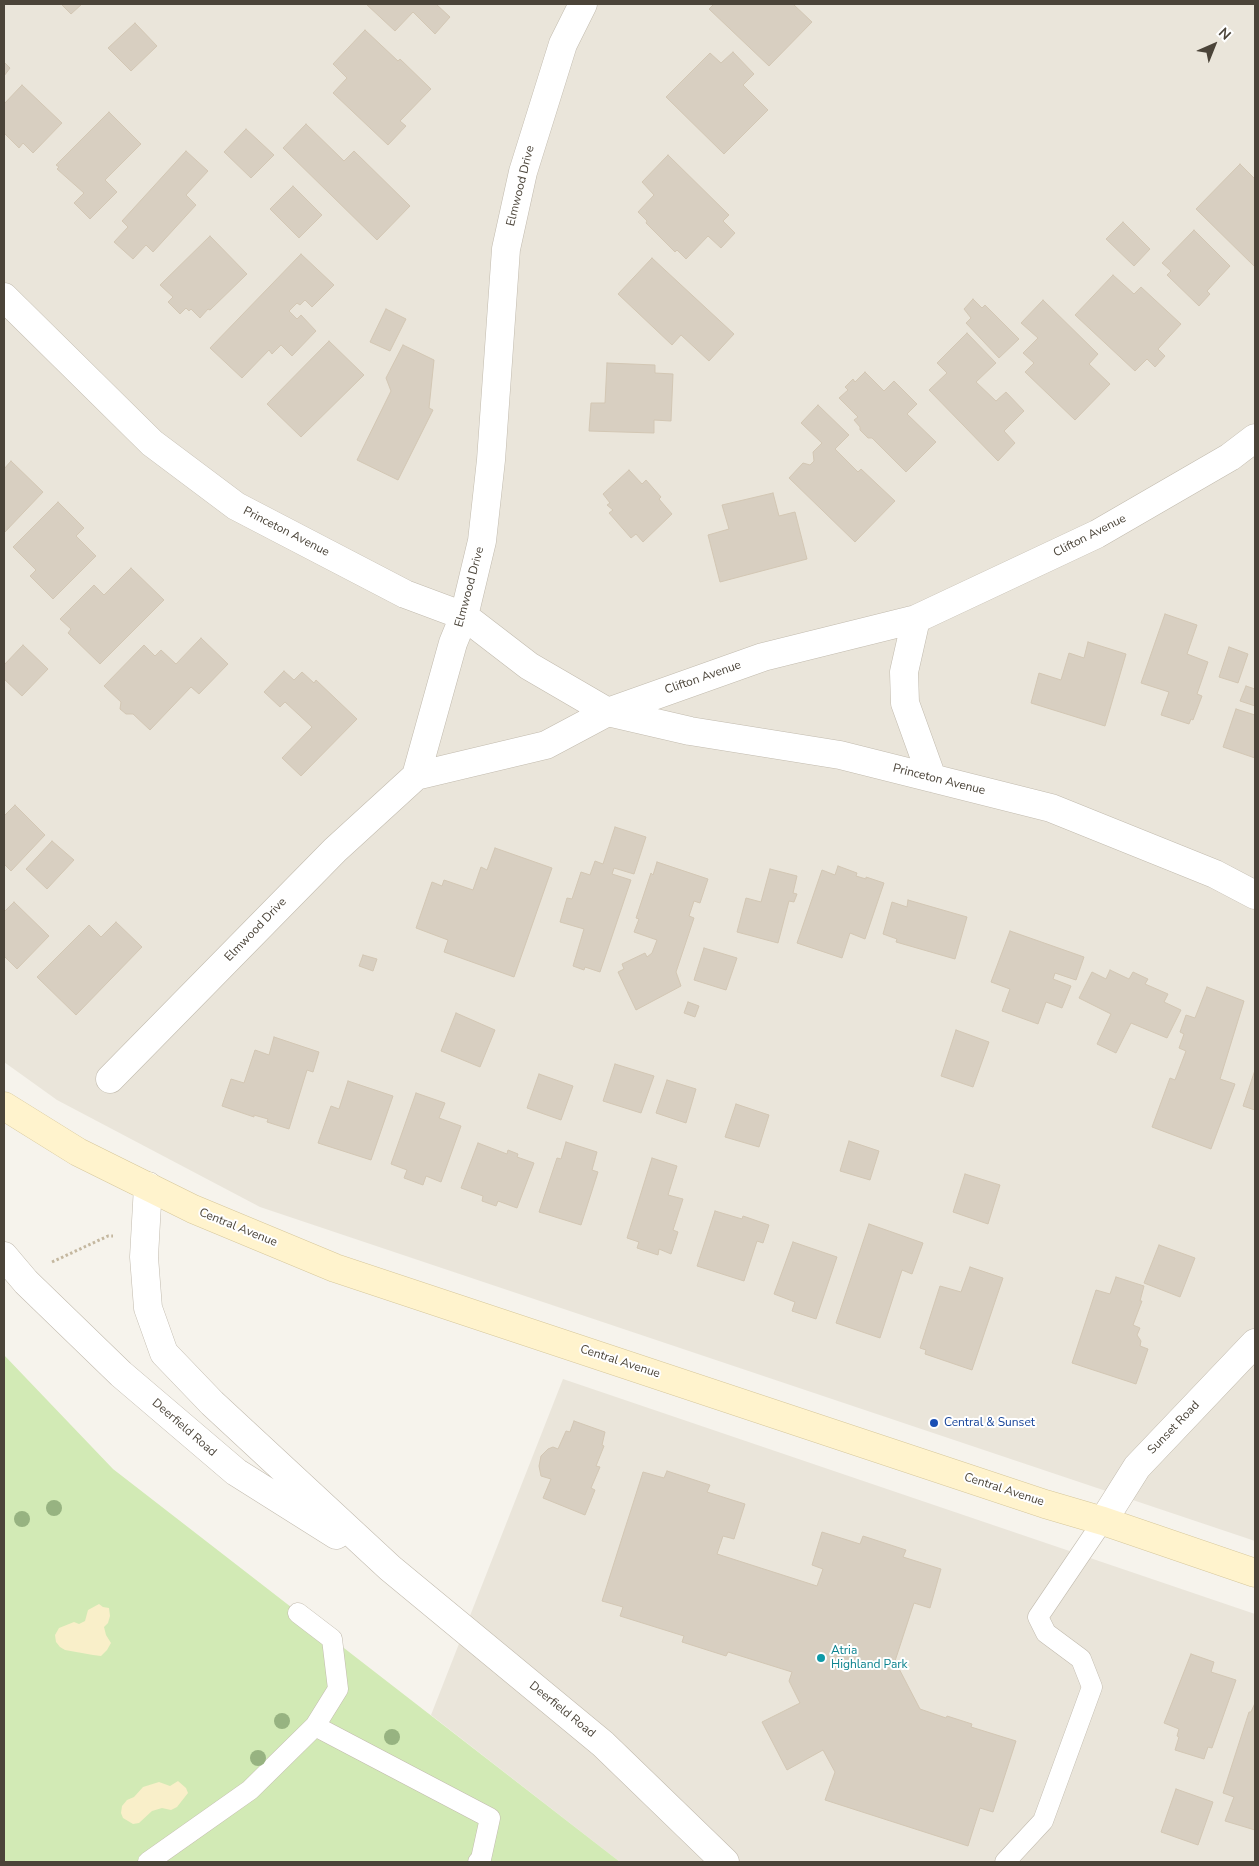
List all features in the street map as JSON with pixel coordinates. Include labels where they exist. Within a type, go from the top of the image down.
[{"type":"main road","name":"Central Avenue","points":[[4,1106],[78,1152],[193,1209],[335,1268],[1255,1573]]},
{"type":"street","name":"Elmwood Drive","points":[[110,1079],[335,850],[416,776],[453,643],[464,616],[483,532],[491,460],[506,249],[523,172],[564,44],[583,4]]},
{"type":"street","name":"Princeton Avenue","points":[[4,297],[152,442],[236,506],[405,594],[464,616],[529,666],[608,712],[690,730],[840,755],[1051,808],[1215,874],[1255,895]]},
{"type":"street","name":"Clifton Avenue","points":[[608,712],[763,657],[916,619],[1097,534],[1230,457],[1255,438]]},
{"type":"street","points":[[916,619],[904,672],[906,703],[932,778]]},
{"type":"street","points":[[416,776],[546,745],[608,712]]},
{"type":"street","name":"Deerfield Road","points":[[148,1186],[144,1257],[148,1308],[164,1353],[212,1403],[390,1568],[604,1744],[725,1862]]},
{"type":"street","name":"Deerfield Road","points":[[4,1256],[26,1282],[121,1374],[236,1472],[390,1568]]},
{"type":"street","name":"Sunset Road","points":[[1102,1521],[1137,1467],[1255,1343]]},
{"type":"lane","points":[[1005,1862],[1043,1822],[1092,1687],[1081,1659],[1046,1633],[1038,1617],[1102,1521]]},
{"type":"lane","points":[[148,1862],[250,1790],[315,1726],[338,1689],[332,1639],[298,1613]]},
{"type":"lane","points":[[315,1726],[490,1818],[481,1859],[478,1862]]},
{"type":"path","points":[[46,1265],[108,1236],[119,1235]]},
{"type":"shaded area","points":[[4,4],[1255,4],[1255,1541],[260,1207],[57,1100],[4,1062]]},
{"type":"shaded area","points":[[563,1379],[1255,1614],[1255,1862],[620,1862],[431,1715]]},
{"type":"green space","points":[[4,1355],[113,1469],[620,1862],[4,1862]]},
{"type":"sand","points":[[99,1604],[109,1608],[110,1616],[108,1623],[104,1627],[111,1643],[107,1650],[101,1656],[65,1650],[60,1647],[56,1642],[55,1635],[59,1628],[74,1622],[79,1624],[85,1621],[88,1610]]},
{"type":"sand","points":[[178,1781],[186,1788],[188,1793],[177,1807],[171,1810],[162,1808],[152,1811],[139,1823],[133,1824],[123,1818],[121,1813],[122,1806],[143,1787],[159,1782],[170,1786]]},
{"type":"building","points":[[61,4],[82,4],[71,14]]},
{"type":"building","points":[[366,4],[436,4],[450,17],[435,34],[413,12],[395,31]]},
{"type":"building","points":[[714,4],[793,4],[812,22],[769,66],[709,9]]},
{"type":"building","points":[[135,23],[157,46],[131,71],[108,48]]},
{"type":"building","points":[[365,30],[398,61],[400,59],[431,89],[400,121],[406,126],[388,145],[333,93],[347,78],[333,64]]},
{"type":"building","points":[[733,52],[754,74],[743,85],[768,110],[724,154],[666,97],[710,53],[721,63]]},
{"type":"building","points":[[4,62],[10,68],[4,76]]},
{"type":"building","points":[[22,85],[62,123],[33,153],[23,143],[19,148],[4,133],[4,104]]},
{"type":"building","points":[[109,112],[141,144],[105,180],[117,192],[90,219],[74,203],[84,193],[57,169],[59,167],[56,165]]},
{"type":"building","points":[[306,124],[344,161],[354,151],[410,206],[377,240],[283,148]]},
{"type":"building","points":[[246,129],[274,155],[251,178],[224,152]]},
{"type":"building","points":[[186,151],[208,171],[186,195],[196,205],[153,252],[146,245],[133,259],[114,242],[128,227],[122,221]]},
{"type":"building","points":[[668,155],[729,215],[723,221],[735,233],[721,248],[708,236],[686,259],[677,250],[675,252],[646,223],[647,221],[638,212],[654,195],[642,182]]},
{"type":"building","points":[[1240,164],[1255,179],[1255,267],[1196,209]]},
{"type":"building","points":[[293,186],[322,215],[299,238],[270,209]]},
{"type":"building","points":[[1123,222],[1150,249],[1134,266],[1106,239]]},
{"type":"building","points":[[1194,230],[1230,266],[1207,291],[1210,294],[1199,306],[1167,275],[1171,271],[1162,263]]},
{"type":"building","points":[[210,236],[247,274],[200,318],[191,309],[189,311],[186,308],[180,314],[168,302],[173,297],[160,285]]},
{"type":"building","points":[[301,254],[334,285],[312,307],[305,300],[300,305],[297,303],[289,311],[297,319],[301,315],[316,331],[292,356],[281,345],[272,354],[269,350],[242,378],[210,348]]},
{"type":"building","points":[[652,258],[734,334],[709,361],[681,335],[672,345],[618,294]]},
{"type":"building","points":[[1113,275],[1134,294],[1141,287],[1181,324],[1158,349],[1165,356],[1155,367],[1147,359],[1135,371],[1075,315]]},
{"type":"building","points":[[973,299],[982,308],[985,305],[1019,339],[999,358],[966,323],[971,318],[964,309]]},
{"type":"building","points":[[1043,300],[1098,354],[1089,364],[1110,384],[1075,420],[1025,372],[1034,363],[1023,353],[1038,338],[1021,323]]},
{"type":"building","points":[[386,309],[406,319],[390,351],[370,342]]},
{"type":"building","points":[[967,333],[996,363],[976,382],[996,401],[1006,392],[1024,411],[1004,431],[1015,443],[998,461],[929,390],[947,373],[937,363]]},
{"type":"building","points":[[329,341],[364,375],[301,437],[267,404]]},
{"type":"building","points":[[403,345],[434,360],[429,408],[433,410],[398,480],[357,460],[391,391],[386,378]]},
{"type":"building","points":[[607,363],[655,365],[655,373],[673,374],[671,421],[654,420],[654,433],[589,431],[591,403],[605,403]]},
{"type":"building","points":[[865,372],[884,391],[894,381],[917,404],[907,414],[936,442],[906,472],[872,438],[868,438],[860,430],[860,427],[854,420],[858,417],[839,398],[848,390],[845,387],[853,379],[855,382]]},
{"type":"building","points":[[818,405],[849,435],[835,449],[858,472],[861,469],[895,501],[855,542],[789,478],[803,463],[810,465],[814,461],[813,452],[822,443],[801,423]]},
{"type":"building","points":[[11,461],[43,492],[4,533],[4,469]]},
{"type":"building","points":[[629,470],[642,484],[646,480],[661,497],[659,499],[672,514],[643,542],[636,534],[631,538],[609,513],[613,510],[607,505],[610,503],[603,494]]},
{"type":"building","points":[[773,493],[779,516],[795,512],[807,559],[720,582],[708,535],[729,529],[722,505]]},
{"type":"building","points":[[58,502],[84,528],[76,536],[96,556],[53,599],[30,576],[36,570],[13,547]]},
{"type":"building","points":[[131,568],[164,600],[100,664],[68,633],[71,629],[60,619],[94,585],[104,595]]},
{"type":"building","points":[[1165,614],[1197,625],[1187,654],[1208,662],[1197,694],[1202,696],[1193,720],[1191,719],[1189,724],[1161,715],[1169,692],[1141,683]]},
{"type":"building","points":[[201,638],[228,664],[199,694],[191,687],[150,730],[133,714],[126,714],[120,709],[121,702],[104,686],[144,645],[155,656],[161,650],[176,664]]},
{"type":"building","points":[[1088,642],[1126,654],[1105,726],[1031,703],[1039,673],[1061,680],[1069,653],[1084,658]]},
{"type":"building","points":[[23,645],[48,669],[22,696],[4,679],[4,665]]},
{"type":"building","points":[[1229,647],[1248,654],[1238,683],[1219,677]]},
{"type":"building","points":[[284,671],[294,680],[302,672],[314,683],[316,680],[357,719],[301,776],[282,758],[312,727],[285,702],[280,707],[264,692]]},
{"type":"building","points":[[1246,686],[1255,689],[1255,706],[1240,701]]},
{"type":"building","points":[[1236,709],[1255,715],[1255,758],[1223,747]]},
{"type":"building","points":[[15,805],[45,835],[11,871],[4,864],[4,816]]},
{"type":"building","points":[[615,827],[646,837],[634,874],[614,868],[612,874],[631,880],[600,972],[585,967],[584,970],[573,966],[584,929],[560,922],[567,898],[572,899],[581,872],[590,875],[595,861],[603,864]]},
{"type":"building","points":[[52,841],[74,860],[47,889],[26,869]]},
{"type":"building","points":[[495,848],[552,868],[514,977],[444,952],[448,940],[416,928],[432,882],[442,886],[444,880],[473,890],[481,867],[487,870]]},
{"type":"building","points":[[657,862],[708,879],[700,903],[694,901],[689,916],[694,918],[676,972],[681,986],[636,1010],[618,972],[624,969],[622,964],[645,953],[647,957],[652,953],[657,940],[634,932],[639,919],[636,918],[651,873],[653,875]]},
{"type":"building","points":[[838,866],[857,873],[856,876],[884,883],[865,939],[850,933],[842,958],[797,943],[822,870],[835,875]]},
{"type":"building","points":[[770,869],[797,876],[793,893],[797,894],[794,902],[789,901],[778,943],[737,932],[746,898],[761,902]]},
{"type":"building","points":[[908,900],[967,917],[955,959],[896,942],[897,939],[883,934],[892,902],[907,907]]},
{"type":"building","points":[[14,902],[49,936],[17,969],[4,956],[4,912]]},
{"type":"building","points":[[116,922],[142,947],[76,1015],[37,977],[89,925],[101,937]]},
{"type":"building","points":[[1010,931],[1084,957],[1076,980],[1055,973],[1053,979],[1071,986],[1062,1008],[1046,1002],[1038,1024],[1002,1011],[1010,989],[991,982]]},
{"type":"building","points":[[704,948],[737,958],[726,990],[694,980]]},
{"type":"building","points":[[363,955],[377,959],[373,971],[359,966]]},
{"type":"building","points":[[1110,970],[1129,979],[1133,972],[1148,979],[1145,984],[1168,994],[1164,1002],[1181,1010],[1167,1038],[1131,1023],[1116,1053],[1097,1044],[1111,1014],[1079,998],[1092,972],[1106,979]]},
{"type":"building","points":[[1207,987],[1244,1001],[1220,1079],[1235,1084],[1211,1149],[1152,1127],[1170,1078],[1175,1080],[1186,1051],[1179,1048],[1184,1034],[1180,1032],[1186,1015],[1195,1018]]},
{"type":"building","points":[[688,1002],[699,1006],[695,1017],[684,1013]]},
{"type":"building","points":[[456,1013],[495,1030],[480,1067],[441,1051]]},
{"type":"building","points":[[956,1030],[989,1042],[973,1087],[941,1076]]},
{"type":"building","points":[[274,1037],[319,1052],[313,1072],[307,1070],[289,1129],[267,1122],[268,1119],[254,1115],[254,1117],[222,1106],[231,1079],[244,1083],[255,1050],[269,1055]]},
{"type":"building","points":[[615,1064],[654,1076],[641,1113],[603,1101]]},
{"type":"building","points":[[1255,1070],[1255,1110],[1243,1106]]},
{"type":"building","points":[[539,1074],[573,1086],[561,1120],[527,1108]]},
{"type":"building","points":[[667,1080],[696,1089],[686,1123],[656,1113]]},
{"type":"building","points":[[348,1081],[393,1096],[371,1160],[318,1143],[331,1106],[339,1109]]},
{"type":"building","points":[[416,1093],[445,1103],[439,1118],[461,1126],[441,1182],[426,1176],[423,1185],[404,1178],[407,1170],[391,1164]]},
{"type":"building","points":[[736,1104],[769,1115],[759,1147],[725,1137]]},
{"type":"building","points":[[849,1141],[879,1151],[870,1180],[840,1171]]},
{"type":"building","points":[[566,1142],[597,1152],[592,1170],[598,1172],[581,1225],[539,1212],[557,1158],[561,1159]]},
{"type":"building","points":[[478,1143],[507,1154],[508,1150],[518,1154],[517,1157],[534,1163],[517,1208],[498,1201],[496,1206],[482,1201],[483,1196],[461,1188]]},
{"type":"building","points":[[652,1158],[677,1166],[668,1195],[683,1199],[673,1230],[678,1232],[671,1254],[659,1249],[658,1255],[637,1248],[639,1242],[627,1238]]},
{"type":"building","points":[[965,1174],[1000,1185],[988,1224],[953,1212]]},
{"type":"building","points":[[715,1211],[742,1219],[743,1216],[769,1225],[763,1243],[757,1241],[744,1281],[697,1266]]},
{"type":"building","points":[[869,1224],[923,1243],[912,1274],[902,1270],[880,1338],[836,1323]]},
{"type":"building","points":[[793,1242],[837,1257],[816,1319],[792,1311],[795,1302],[774,1294]]},
{"type":"building","points":[[1159,1245],[1195,1258],[1180,1297],[1144,1283]]},
{"type":"building","points":[[970,1267],[1003,1278],[972,1370],[925,1354],[926,1350],[920,1348],[940,1286],[961,1292]]},
{"type":"building","points":[[1116,1277],[1144,1286],[1140,1301],[1142,1301],[1133,1325],[1140,1328],[1137,1335],[1141,1341],[1140,1346],[1148,1349],[1136,1384],[1072,1363],[1096,1290],[1110,1294]]},
{"type":"building","points":[[574,1421],[605,1432],[602,1445],[604,1446],[596,1466],[600,1467],[591,1488],[595,1490],[585,1515],[543,1498],[551,1479],[541,1476],[539,1466],[541,1456],[548,1449],[553,1447],[558,1449],[566,1431],[570,1432]]},
{"type":"building","name":"Atria Highland Park","points":[[667,1471],[710,1485],[707,1492],[745,1504],[734,1539],[723,1536],[717,1554],[817,1586],[823,1569],[812,1565],[822,1532],[860,1544],[863,1536],[906,1550],[903,1557],[941,1569],[930,1608],[914,1603],[895,1661],[920,1709],[972,1724],[971,1727],[1016,1741],[993,1812],[980,1808],[968,1846],[825,1800],[835,1772],[823,1750],[787,1770],[762,1722],[800,1703],[789,1681],[792,1672],[728,1652],[726,1656],[682,1642],[684,1636],[620,1616],[623,1607],[602,1601],[643,1472],[664,1478]]},
{"type":"building","points":[[1191,1654],[1214,1662],[1211,1672],[1236,1680],[1212,1748],[1208,1747],[1204,1759],[1175,1750],[1179,1729],[1164,1723]]},
{"type":"building","points":[[1255,1703],[1255,1830],[1225,1821],[1234,1797],[1223,1793],[1249,1712],[1251,1712]]},
{"type":"building","points":[[1176,1789],[1213,1802],[1198,1845],[1161,1832]]},
{"type":"place","name":"Central & Sunset","points":[[934,1423]]},
{"type":"place","name":"Atria Highland Park","points":[[821,1658]]}]
